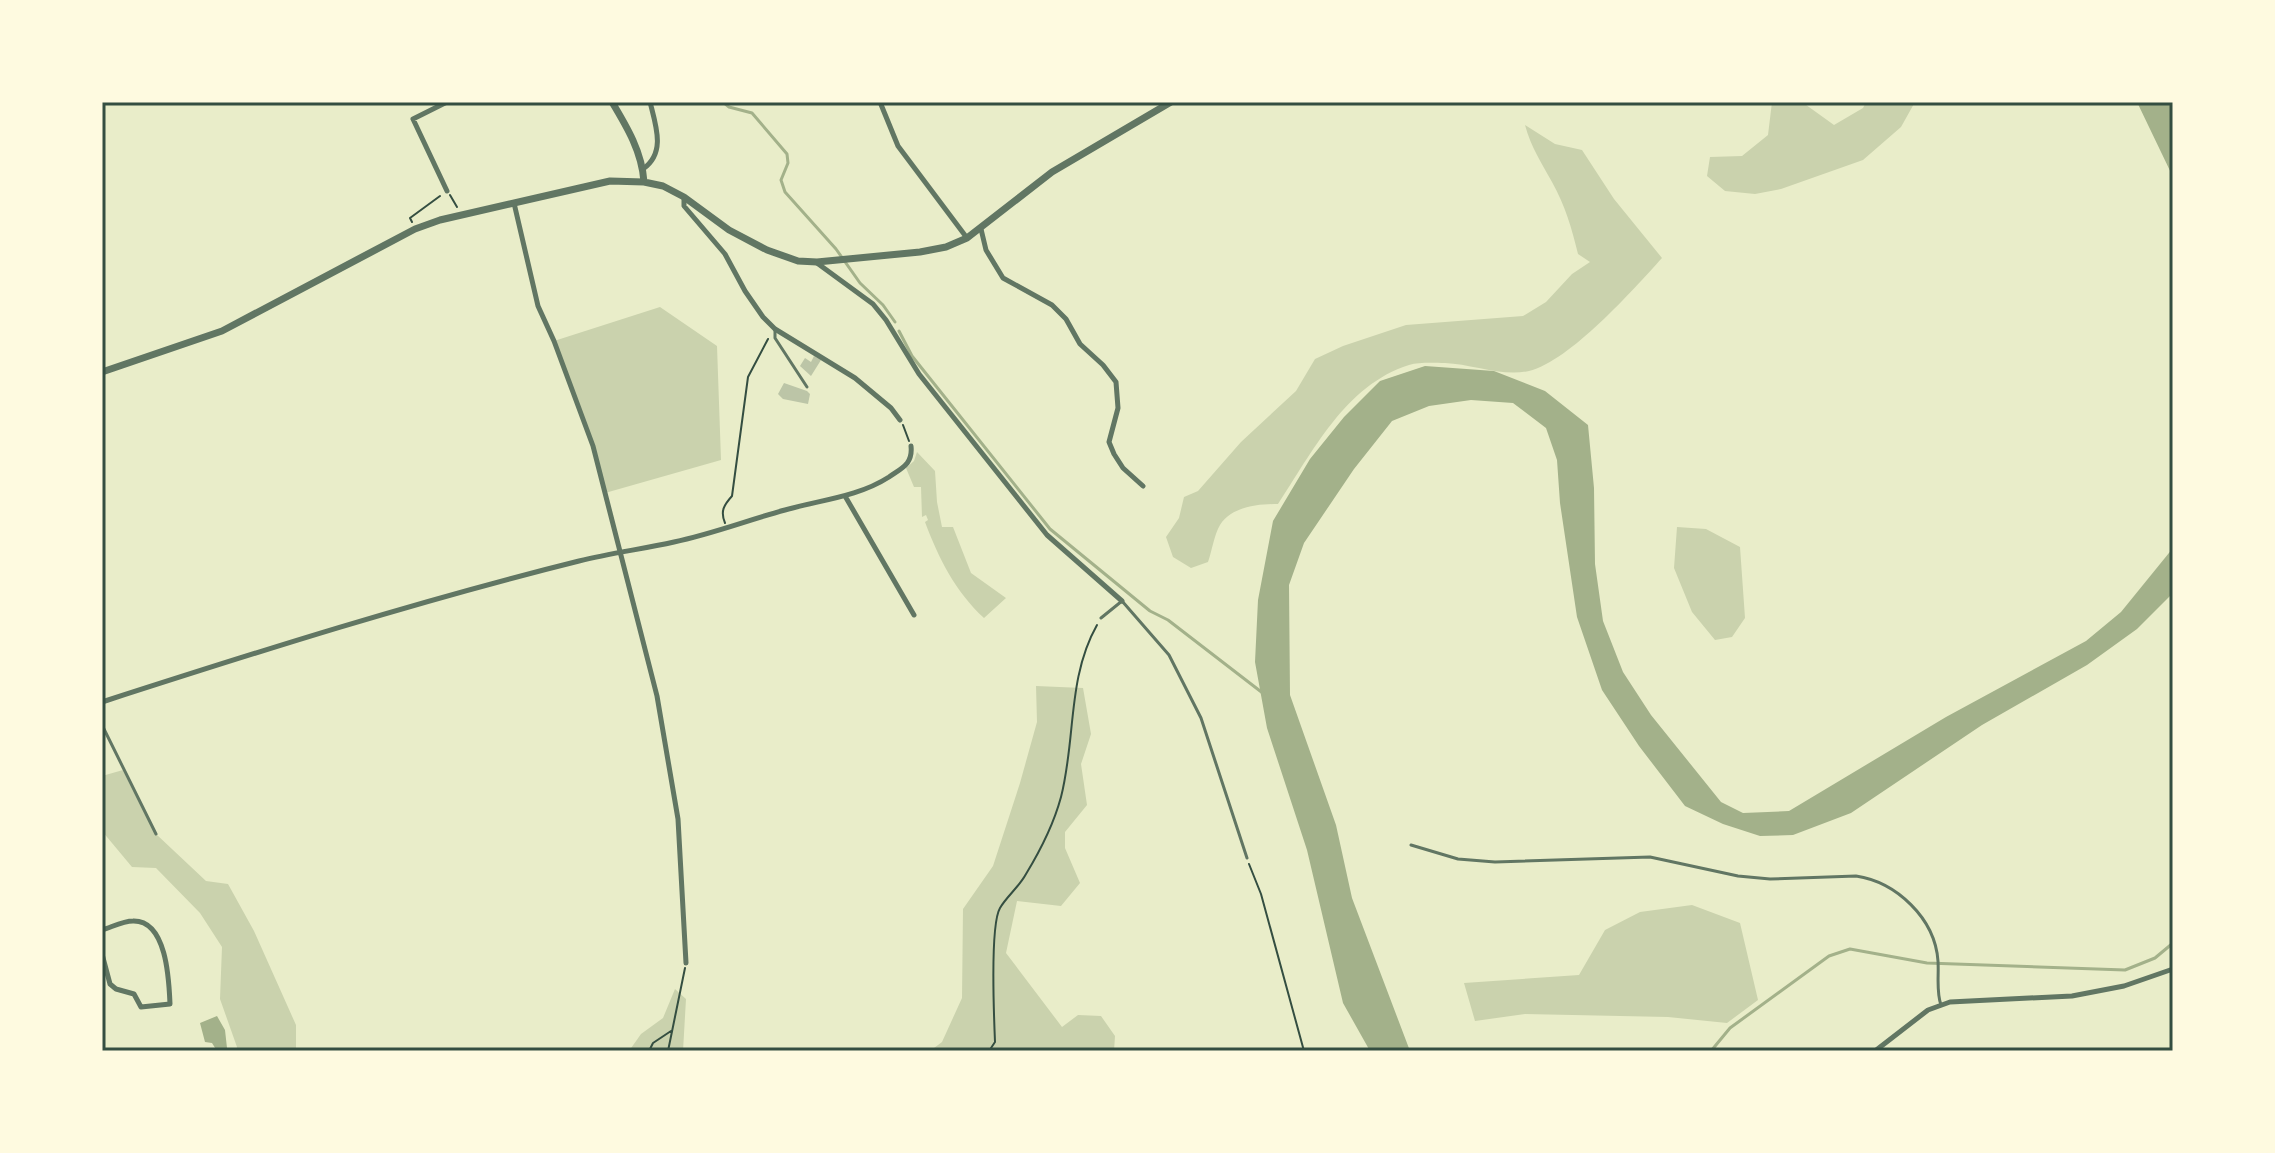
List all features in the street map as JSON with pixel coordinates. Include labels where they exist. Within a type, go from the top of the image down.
[{"type":"street","points":[[447,102],[413,119],[447,191]]},
{"type":"street","points":[[612,102],[631,132],[644,182]]},
{"type":"street","points":[[643,169],[656,156],[658,137],[650,102]]},
{"type":"street","points":[[880,102],[898,146],[967,238]]},
{"type":"street","points":[[102,372],[222,331],[415,229],[462,214],[610,181],[663,186],[684,197],[729,230],[767,250],[798,261],[833,261],[946,247],[981,229],[1052,172],[1161,105],[1171,102]]},
{"type":"street","points":[[684,197],[684,206],[725,254],[745,291],[775,329],[855,378],[891,408],[900,420]]},
{"type":"street","points":[[514,203],[538,306],[593,446],[657,696],[678,819],[686,963]]},
{"type":"street","points":[[981,229],[986,250],[1003,278],[1052,305],[1066,319],[1080,344],[1116,382],[1118,408],[1109,442],[1123,468],[1143,486]]},
{"type":"street","points":[[817,262],[873,304],[919,374],[1047,535],[1122,601]]},
{"type":"street","points":[[102,702],[320,632],[505,579],[621,551],[676,542],[786,509],[845,496],[879,484],[907,466],[912,456],[911,446]]},
{"type":"street","points":[[845,496],[914,615]]},
{"type":"street","points":[[102,930],[132,921],[152,930],[166,956],[170,1004],[141,1007],[134,994],[116,989],[110,984],[102,954]]},
{"type":"street","points":[[1875,1051],[1906,1025],[1941,1005],[1976,1000],[2072,996],[2124,986],[2173,969]]},
{"type":"lane","points":[[775,329],[775,338],[807,387]]},
{"type":"lane","points":[[1101,618],[1122,601],[1169,655],[1201,718],[1247,858]]},
{"type":"lane","points":[[102,725],[156,834]]},
{"type":"lane","points":[[1411,845],[1458,859],[1495,862],[1650,857],[1738,876],[1770,879],[1869,878],[1889,886],[1910,902],[1929,932],[1938,959],[1941,1005]]},
{"type":"path","points":[[415,229],[410,218],[447,191],[462,214]]},
{"type":"path","points":[[727,527],[722,515],[723,506],[732,496],[748,377],[759,352],[775,329]]},
{"type":"path","points":[[900,420],[911,446]]},
{"type":"path","points":[[989,1051],[995,1042],[994,969],[998,911],[1025,876],[1057,811],[1068,769],[1075,685],[1087,644],[1101,618]]},
{"type":"path","points":[[1247,858],[1261,894],[1304,1051]]},
{"type":"path","points":[[668,1051],[686,963]]},
{"type":"path","points":[[649,1051],[653,1043],[672,1031]]},
{"type":"shaded area","points":[[1772,102],[1802,102],[1834,125],[1863,108],[1866,102],[1915,102],[1901,127],[1863,160],[1781,189],[1755,194],[1725,191],[1707,176],[1710,157],[1742,156],[1768,135]]},
{"type":"shaded area","points":[[2137,102],[2168,102],[2173,111],[2173,177]]},
{"type":"shaded area","points":[[1525,125],[1555,144],[1582,150],[1614,199],[1662,258],[1600,323],[1545,365],[1529,371],[1508,372],[1455,364],[1422,363],[1386,375],[1348,404],[1332,423],[1278,504],[1246,507],[1231,514],[1216,533],[1208,562],[1191,568],[1173,557],[1166,537],[1179,518],[1184,497],[1198,491],[1241,442],[1296,391],[1315,359],[1406,325],[1523,316],[1546,302],[1572,274],[1590,262],[1578,254],[1564,208]]},
{"type":"shaded area","points":[[660,307],[717,346],[721,460],[605,493],[593,446],[554,341]]},
{"type":"shaded area","points":[[1425,366],[1494,371],[1545,391],[1588,425],[1594,488],[1595,564],[1603,621],[1623,672],[1651,715],[1721,802],[1743,813],[1789,811],[1946,717],[2086,641],[2121,612],[2173,548],[2173,593],[2137,629],[2087,665],[1982,725],[1851,813],[1793,835],[1760,836],[1723,824],[1685,806],[1639,746],[1602,690],[1577,617],[1560,503],[1557,460],[1546,428],[1513,403],[1471,400],[1429,406],[1392,421],[1354,469],[1304,543],[1289,585],[1290,695],[1336,825],[1352,898],[1410,1051],[1370,1051],[1343,1003],[1307,850],[1267,728],[1255,662],[1258,600],[1273,521],[1310,459],[1344,417],[1380,381]]},
{"type":"shaded area","points":[[917,452],[935,471],[942,527],[953,527],[971,573],[1006,598],[984,618],[949,574],[925,522],[928,520],[926,515],[922,517],[921,487],[914,487],[906,468],[914,461]]},
{"type":"shaded area","points":[[1677,527],[1706,529],[1740,547],[1745,618],[1732,637],[1715,640],[1692,612],[1674,568]]},
{"type":"shaded area","points":[[1036,686],[1083,688],[1091,734],[1081,764],[1087,805],[1065,832],[1065,848],[1080,883],[1061,906],[1017,901],[1006,953],[1062,1027],[1078,1015],[1101,1016],[1115,1036],[1114,1051],[930,1051],[942,1042],[962,998],[963,909],[993,866],[1037,722]]},
{"type":"shaded area","points":[[123,770],[156,834],[206,881],[228,884],[254,931],[296,1025],[296,1051],[236,1051],[220,999],[222,947],[200,913],[156,868],[132,867],[102,831],[102,776]]},
{"type":"shaded area","points":[[1692,905],[1740,923],[1758,1000],[1727,1023],[1668,1017],[1525,1014],[1475,1021],[1464,983],[1579,975],[1605,930],[1640,912]]},
{"type":"shaded area","points":[[675,989],[686,999],[683,1051],[629,1051],[641,1034],[663,1018]]},
{"type":"shaded area","points":[[217,1016],[225,1030],[227,1048],[217,1051],[212,1043],[205,1042],[200,1023]]},
{"type":"building","points":[[814,356],[821,360],[811,376],[800,366],[805,358],[811,362]]},
{"type":"building","points":[[784,383],[807,391],[810,394],[808,404],[783,399],[778,394]]},
{"type":"waterway","points":[[723,102],[729,107],[752,113],[787,154],[788,163],[781,180],[785,192],[895,322]]},
{"type":"waterway","points":[[899,331],[912,356],[1050,529],[1150,611],[1168,620],[1264,694]]},
{"type":"waterway","points":[[1711,1051],[1730,1028],[1829,956],[1850,949],[1927,963],[2125,970],[2155,958],[2173,943]]}]
